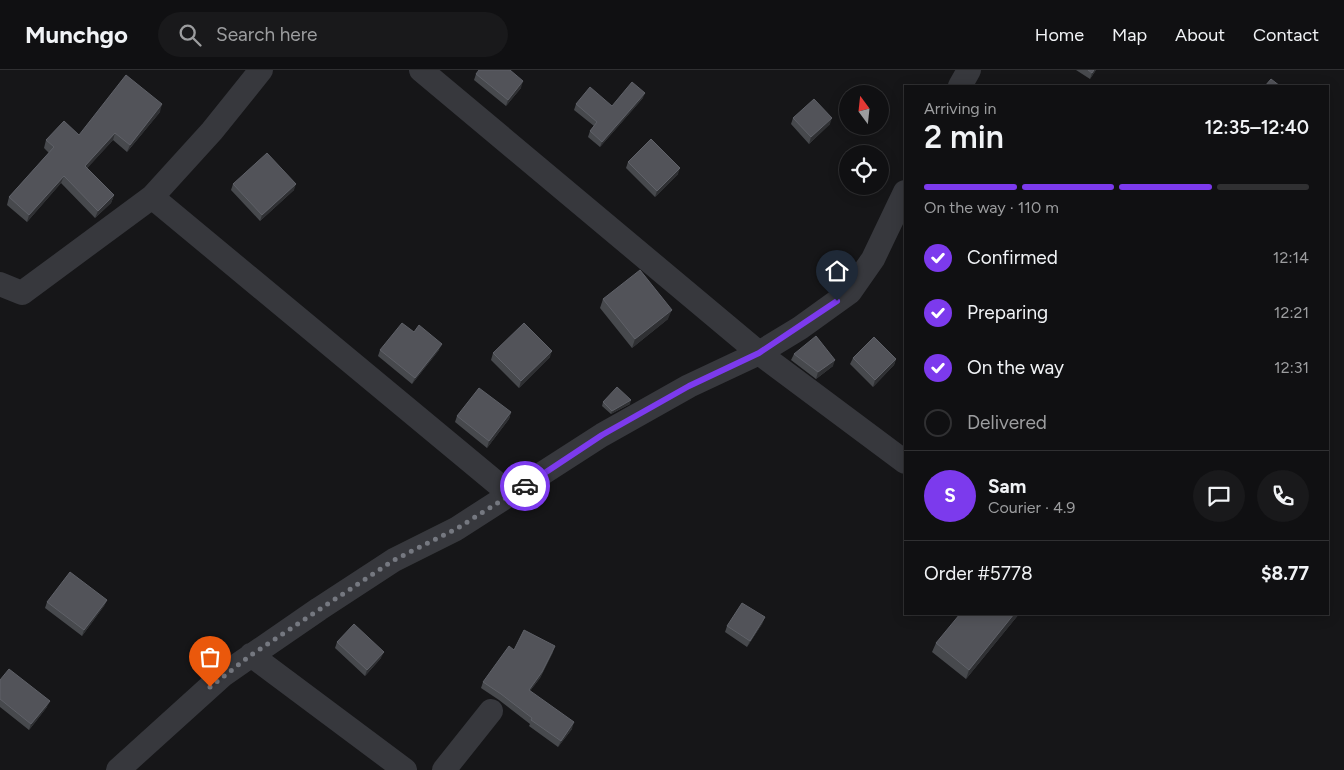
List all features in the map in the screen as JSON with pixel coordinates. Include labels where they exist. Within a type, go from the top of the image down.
[{"type":"street","points":[[0,284],[22,293],[152,197],[212,130],[261,70]]},
{"type":"street","points":[[421,70],[759,353],[904,461]]},
{"type":"street","points":[[961,85],[969,70]]},
{"type":"street","points":[[118,770],[223,675],[394,560],[456,529],[602,435],[689,386],[759,353],[800,328],[850,292],[873,259],[904,194]]},
{"type":"street","points":[[152,197],[511,495]]},
{"type":"street","points":[[251,655],[405,770]]},
{"type":"street","points":[[444,770],[491,711]]},
{"type":"building","points":[[479,70],[510,70],[523,81],[508,100],[476,74]]},
{"type":"building","points":[[126,75],[162,104],[130,145],[115,133],[85,166],[114,195],[98,211],[64,176],[29,215],[9,197],[54,147],[46,140],[64,121],[79,135]]},
{"type":"building","points":[[1271,79],[1279,85],[1266,85]]},
{"type":"building","points":[[632,82],[645,93],[602,142],[590,131],[597,122],[576,104],[590,87],[612,106]]},
{"type":"building","points":[[814,99],[832,118],[811,137],[793,118]]},
{"type":"building","points":[[651,139],[680,168],[657,191],[628,162]]},
{"type":"building","points":[[267,153],[296,184],[262,215],[233,184]]},
{"type":"building","points":[[640,270],[672,310],[635,339],[603,299]]},
{"type":"building","points":[[402,323],[414,332],[419,325],[442,344],[415,378],[380,350]]},
{"type":"building","points":[[524,323],[552,351],[521,381],[493,353]]},
{"type":"building","points":[[816,336],[835,360],[818,372],[794,354]]},
{"type":"building","points":[[874,337],[896,359],[875,380],[853,358]]},
{"type":"building","points":[[617,387],[631,400],[612,411],[603,402]]},
{"type":"building","points":[[479,388],[511,412],[489,441],[457,416]]},
{"type":"building","points":[[70,572],[107,600],[84,630],[47,602]]},
{"type":"building","points":[[742,603],[765,617],[750,641],[727,626]]},
{"type":"building","points":[[959,615],[1013,615],[969,670],[936,643]]},
{"type":"building","points":[[354,624],[384,652],[367,670],[337,642]]},
{"type":"building","points":[[524,630],[555,646],[542,672],[529,690],[574,722],[561,741],[483,682],[509,646],[514,650]]},
{"type":"building","points":[[9,669],[50,701],[31,724],[0,699],[0,680]]},
{"type":"way so far","points":[[210,687],[251,655],[394,560],[456,529],[525,486]]},
{"type":"route","points":[[525,486],[602,435],[689,386],[759,353],[800,328],[837,301]]}]
